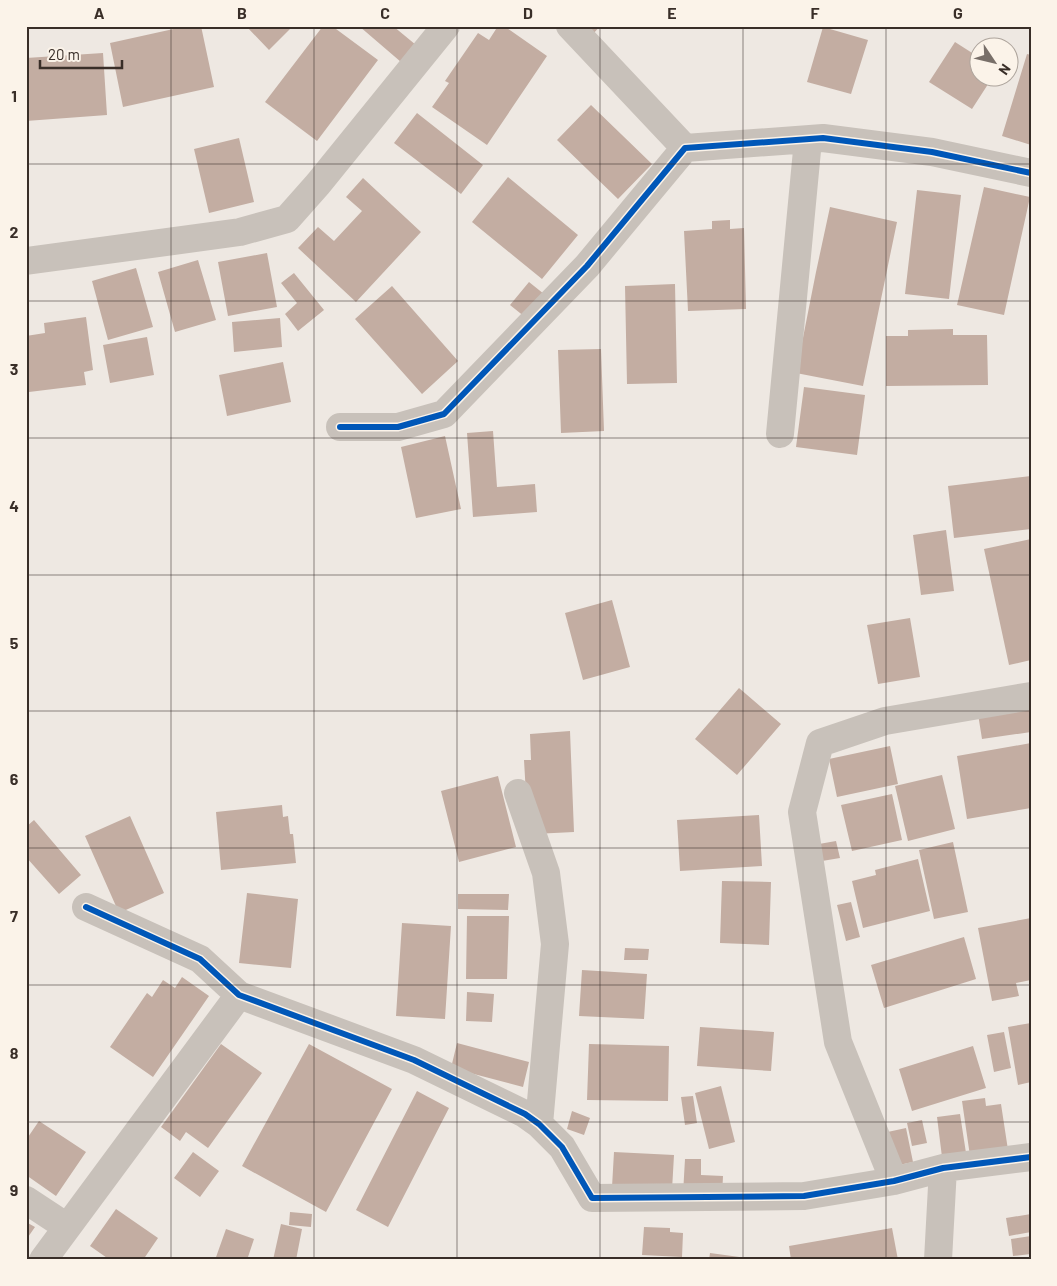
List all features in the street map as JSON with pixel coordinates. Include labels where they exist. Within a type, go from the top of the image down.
[{"type":"street","points":[[26,261],[240,232],[286,219],[318,184],[446,26]]},
{"type":"street","points":[[570,26],[685,148]]},
{"type":"street","points":[[340,427],[398,427],[444,414],[586,266],[685,148],[824,138],[932,152],[1031,173]]},
{"type":"street","points":[[780,434],[808,140]]},
{"type":"street","points":[[894,1182],[838,1042],[802,812],[820,743],[885,721],[1031,696]]},
{"type":"street","points":[[518,793],[546,873],[555,944],[539,1124]]},
{"type":"street","points":[[86,908],[200,959],[239,995],[414,1060],[525,1114],[539,1124],[562,1147],[592,1198],[804,1196],[894,1182],[943,1168],[1031,1157]]},
{"type":"street","points":[[43,1260],[239,995]]},
{"type":"street","points":[[938,1260],[943,1168]]},
{"type":"street","points":[[26,1200],[67,1227]]},
{"type":"building","points":[[187,26],[201,26],[214,87],[123,107],[110,43]]},
{"type":"building","points":[[246,26],[293,26],[269,50]]},
{"type":"building","points":[[323,26],[332,26],[378,60],[317,141],[265,102]]},
{"type":"building","points":[[359,26],[393,26],[416,45],[401,62]]},
{"type":"building","points":[[498,26],[504,26],[547,56],[487,145],[432,107],[449,83],[445,81],[478,33],[489,40]]},
{"type":"building","points":[[587,26],[600,26],[594,33]]},
{"type":"building","points":[[823,27],[868,40],[851,94],[807,82]]},
{"type":"building","points":[[955,42],[970,52],[970,88],[986,88],[972,109],[929,82]]},
{"type":"building","points":[[103,53],[107,115],[26,121],[26,58]]},
{"type":"building","points":[[1027,54],[1031,55],[1031,145],[1002,136],[1017,88],[1020,88],[1020,77]]},
{"type":"building","points":[[591,105],[652,164],[618,199],[557,140]]},
{"type":"building","points":[[417,113],[483,165],[461,194],[394,143]]},
{"type":"building","points":[[239,138],[254,202],[209,213],[194,149]]},
{"type":"building","points":[[508,177],[578,235],[542,279],[472,222]]},
{"type":"building","points":[[363,178],[421,232],[356,302],[298,248],[318,227],[334,241],[362,211],[346,197]]},
{"type":"building","points":[[984,187],[1030,197],[1004,315],[957,305]]},
{"type":"building","points":[[917,190],[961,195],[949,299],[905,294]]},
{"type":"building","points":[[830,207],[897,222],[863,386],[796,373]]},
{"type":"building","points":[[730,220],[730,229],[744,228],[746,309],[688,311],[684,231],[712,229],[712,221]]},
{"type":"building","points":[[267,253],[277,307],[228,316],[218,262]]},
{"type":"building","points":[[198,260],[216,320],[175,332],[158,272]]},
{"type":"building","points":[[136,268],[153,327],[108,340],[92,281]]},
{"type":"building","points":[[294,273],[324,310],[298,331],[285,314],[297,303],[281,283]]},
{"type":"building","points":[[529,282],[544,294],[525,317],[510,305]]},
{"type":"building","points":[[675,284],[677,383],[627,384],[625,286]]},
{"type":"building","points":[[392,286],[458,361],[422,394],[355,319]]},
{"type":"building","points":[[86,317],[93,370],[84,372],[86,385],[29,392],[26,379],[26,336],[45,333],[44,323]]},
{"type":"building","points":[[280,318],[282,347],[234,352],[232,322]]},
{"type":"building","points":[[953,329],[953,335],[987,335],[988,385],[886,386],[886,336],[908,336],[908,330]]},
{"type":"building","points":[[147,337],[154,375],[110,383],[103,345]]},
{"type":"building","points":[[601,349],[604,431],[561,433],[558,350]]},
{"type":"building","points":[[283,362],[291,402],[227,416],[219,375]]},
{"type":"building","points":[[804,387],[865,395],[857,455],[796,447]]},
{"type":"building","points":[[493,431],[497,487],[535,484],[537,512],[473,517],[467,433]]},
{"type":"building","points":[[445,436],[461,509],[416,518],[401,447]]},
{"type":"building","points":[[1031,476],[1031,529],[954,538],[948,486]]},
{"type":"building","points":[[946,530],[954,591],[921,595],[913,535]]},
{"type":"building","points":[[1031,539],[1031,660],[1009,665],[984,549]]},
{"type":"building","points":[[612,600],[630,667],[583,680],[565,613]]},
{"type":"building","points":[[910,618],[920,677],[878,684],[867,625]]},
{"type":"building","points":[[739,688],[781,724],[737,775],[695,739]]},
{"type":"building","points":[[1031,707],[1031,732],[982,739],[978,714]]},
{"type":"building","points":[[570,731],[574,832],[534,834],[527,812],[524,760],[531,760],[530,734]]},
{"type":"building","points":[[1031,743],[1031,808],[967,819],[957,756]]},
{"type":"building","points":[[890,746],[898,784],[837,797],[829,759]]},
{"type":"building","points":[[942,775],[955,829],[908,841],[895,786]]},
{"type":"building","points":[[498,776],[516,847],[459,862],[441,791]]},
{"type":"building","points":[[892,794],[902,840],[852,851],[841,805]]},
{"type":"building","points":[[282,805],[283,817],[288,816],[290,834],[293,834],[296,863],[221,870],[216,812]]},
{"type":"building","points":[[759,815],[762,866],[680,871],[677,820]]},
{"type":"building","points":[[130,816],[164,893],[119,913],[85,836]]},
{"type":"building","points":[[34,820],[81,875],[59,894],[26,857],[26,827]]},
{"type":"building","points":[[836,841],[840,858],[822,861],[819,844]]},
{"type":"building","points":[[953,842],[968,912],[934,919],[919,850]]},
{"type":"building","points":[[918,859],[930,911],[863,928],[852,881],[876,875],[875,870]]},
{"type":"building","points":[[722,881],[771,882],[769,945],[720,943]]},
{"type":"building","points":[[247,893],[298,899],[291,968],[239,963]]},
{"type":"building","points":[[458,894],[509,894],[508,910],[458,909]]},
{"type":"building","points":[[851,902],[860,937],[846,941],[837,905]]},
{"type":"building","points":[[467,916],[509,916],[507,979],[466,979]]},
{"type":"building","points":[[1031,918],[1031,980],[1016,983],[1019,996],[992,1001],[978,928]]},
{"type":"building","points":[[402,923],[451,926],[445,1019],[396,1016]]},
{"type":"building","points":[[964,937],[976,979],[884,1008],[871,965]]},
{"type":"building","points":[[625,948],[649,949],[648,960],[624,960]]},
{"type":"building","points":[[582,970],[647,974],[644,1019],[579,1016]]},
{"type":"building","points":[[182,977],[209,996],[153,1077],[110,1047],[147,993],[152,997],[163,980],[175,988]]},
{"type":"building","points":[[467,992],[494,994],[492,1022],[466,1021]]},
{"type":"building","points":[[1031,1023],[1031,1082],[1018,1085],[1008,1027]]},
{"type":"building","points":[[700,1027],[774,1032],[771,1071],[697,1066]]},
{"type":"building","points":[[1004,1032],[1011,1068],[994,1072],[987,1035]]},
{"type":"building","points":[[457,1043],[529,1062],[523,1087],[451,1068]]},
{"type":"building","points":[[221,1044],[262,1073],[208,1148],[186,1132],[180,1141],[161,1127]]},
{"type":"building","points":[[309,1044],[392,1089],[326,1212],[242,1166]]},
{"type":"building","points":[[589,1044],[669,1046],[668,1101],[587,1100]]},
{"type":"building","points":[[973,1046],[986,1088],[912,1111],[899,1069]]},
{"type":"building","points":[[721,1086],[735,1142],[709,1149],[695,1093]]},
{"type":"building","points":[[417,1091],[449,1108],[388,1227],[356,1210]]},
{"type":"building","points":[[693,1096],[697,1123],[685,1125],[681,1097]]},
{"type":"building","points":[[985,1098],[986,1106],[1001,1104],[1008,1150],[970,1156],[962,1101]]},
{"type":"building","points":[[572,1111],[590,1118],[584,1135],[567,1129]]},
{"type":"building","points":[[960,1114],[966,1153],[942,1157],[937,1117]]},
{"type":"building","points":[[922,1120],[927,1143],[912,1146],[907,1123]]},
{"type":"building","points":[[39,1121],[86,1152],[56,1196],[26,1175],[26,1140]]},
{"type":"building","points":[[906,1128],[913,1162],[890,1167],[883,1133]]},
{"type":"building","points":[[193,1152],[219,1171],[200,1197],[174,1178]]},
{"type":"building","points":[[614,1152],[674,1155],[672,1190],[612,1187]]},
{"type":"building","points":[[685,1159],[701,1159],[701,1175],[723,1176],[722,1196],[683,1194]]},
{"type":"building","points":[[116,1209],[158,1238],[143,1260],[110,1260],[90,1246]]},
{"type":"building","points":[[290,1212],[312,1214],[311,1227],[289,1225]]},
{"type":"building","points":[[1031,1214],[1031,1232],[1009,1236],[1006,1218]]},
{"type":"building","points":[[26,1222],[35,1227],[26,1240]]},
{"type":"building","points":[[281,1224],[302,1229],[296,1260],[273,1260]]},
{"type":"building","points":[[644,1227],[670,1228],[670,1232],[683,1233],[682,1257],[642,1255]]},
{"type":"building","points":[[892,1228],[898,1260],[791,1260],[789,1246]]},
{"type":"building","points":[[226,1229],[254,1239],[247,1260],[215,1260]]},
{"type":"building","points":[[1031,1236],[1031,1254],[1013,1256],[1011,1239]]},
{"type":"building","points":[[710,1253],[754,1259],[754,1260],[709,1260]]},
{"type":"cycle path","points":[[340,427],[398,427],[444,414],[587,266],[685,148],[823,138],[932,152],[1031,173]]},
{"type":"cycle path","points":[[86,907],[200,959],[239,995],[414,1060],[525,1114],[539,1124],[562,1147],[592,1198],[804,1196],[894,1181],[943,1168],[1031,1157]]}]
